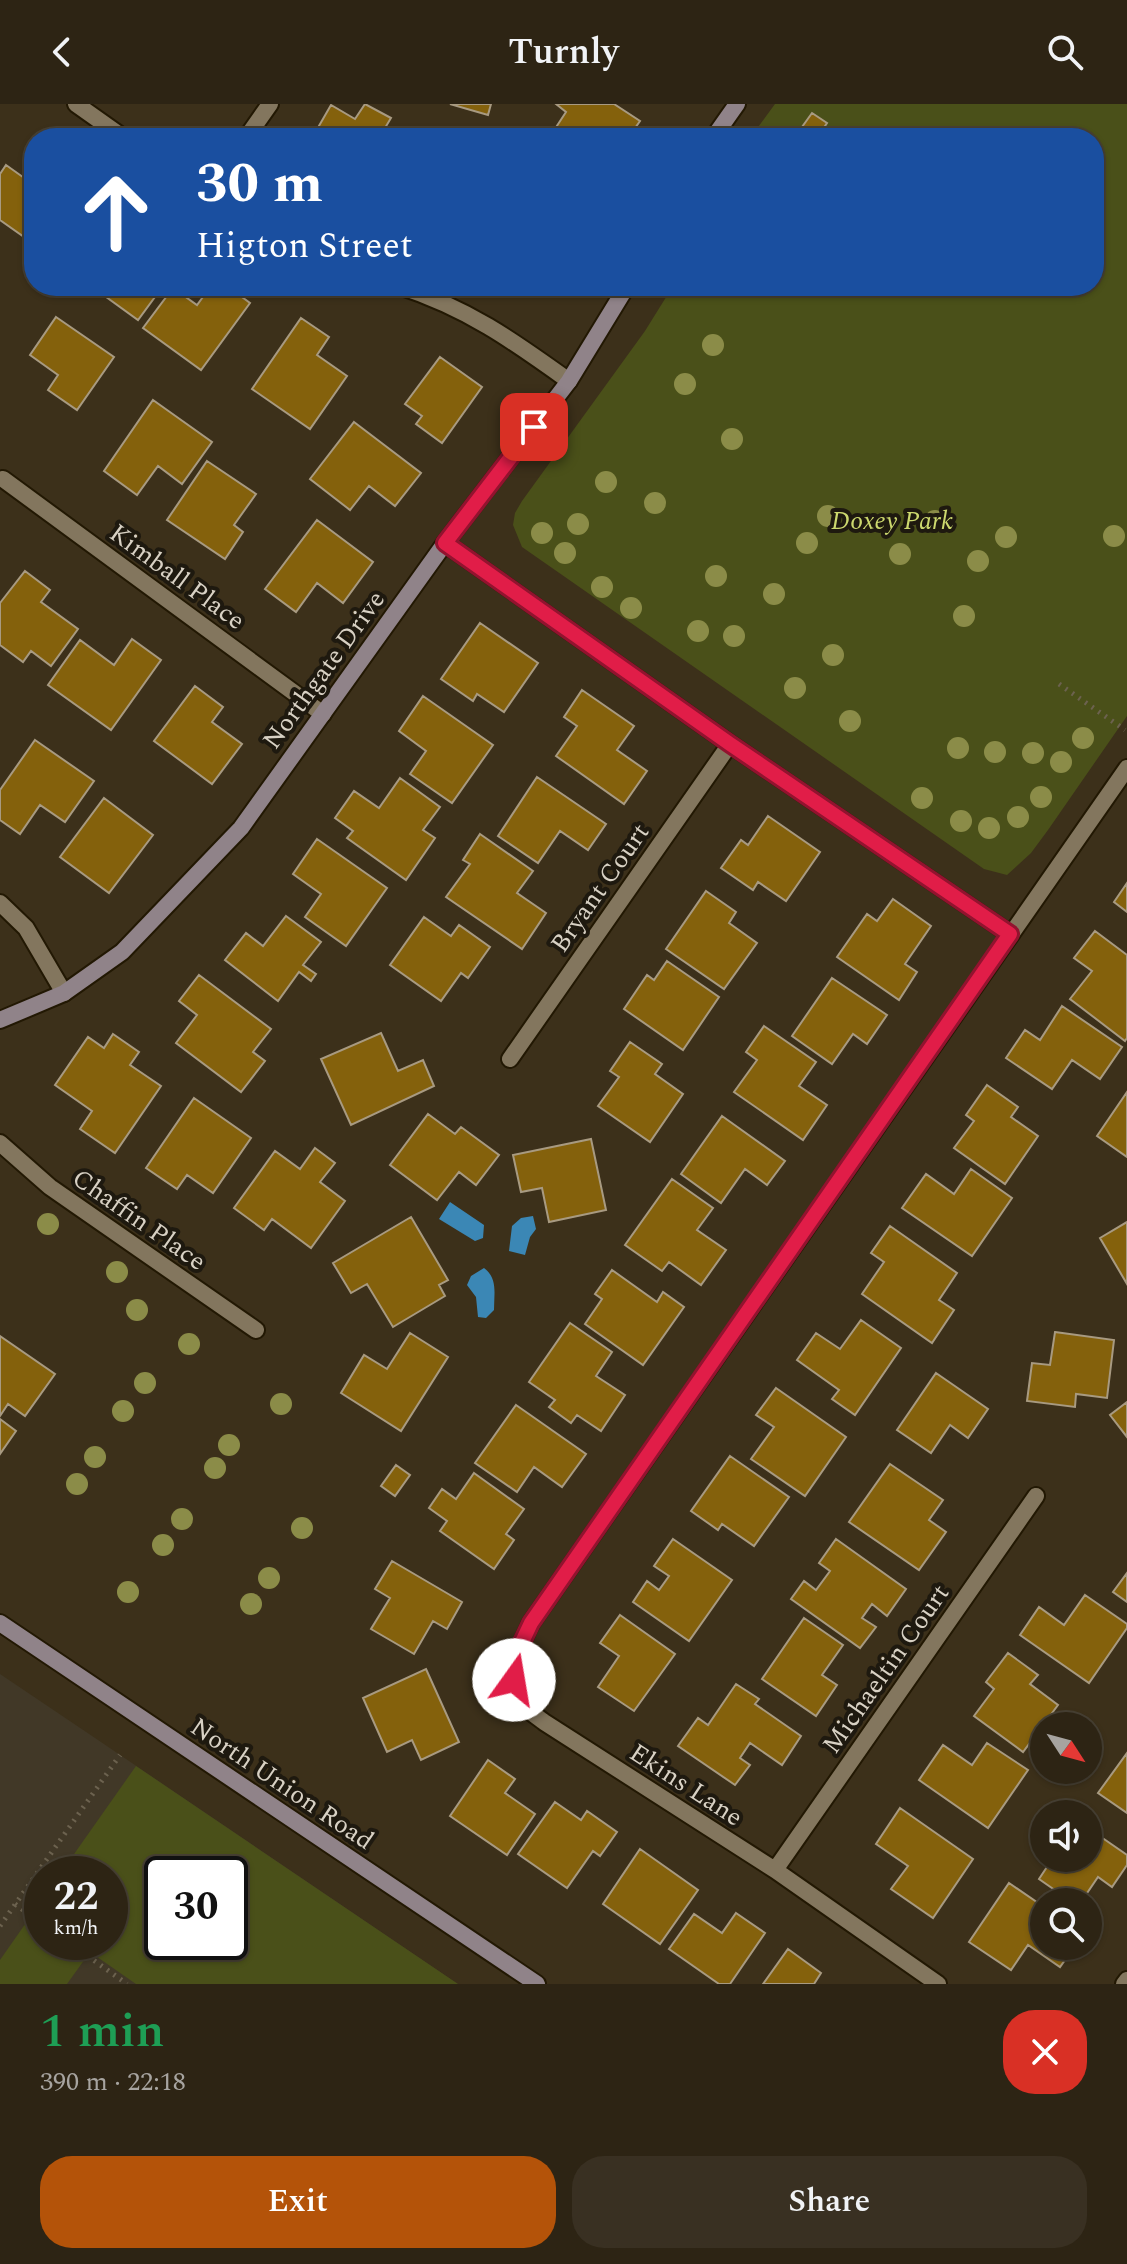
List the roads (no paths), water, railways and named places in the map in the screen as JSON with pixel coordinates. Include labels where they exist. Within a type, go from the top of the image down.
[{"type":"street","points":[[76,104],[110,128]]},
{"type":"street","points":[[253,128],[270,104]]},
{"type":"street","points":[[720,128],[737,104]]},
{"type":"street","points":[[430,296],[501,332],[569,381]]},
{"type":"street","name":"Northgate Drive","points":[[0,1020],[64,993],[122,952],[241,828],[445,543],[569,381],[621,296]]},
{"type":"street","name":"Kimball Place","points":[[3,479],[323,714]]},
{"type":"street","points":[[445,543],[730,744],[1010,934]]},
{"type":"street","name":"Bryant Court","points":[[510,1059],[730,744]]},
{"type":"street","name":"Ekins Lane","points":[[938,1984],[775,1870],[544,1722],[520,1703],[514,1680],[514,1659],[531,1623],[1127,768]]},
{"type":"street","points":[[0,903],[26,928],[64,993]]},
{"type":"street","name":"Chaffin Place","points":[[0,1143],[50,1187],[256,1330]]},
{"type":"street","name":"Michaeltin Court","points":[[775,1870],[1036,1496]]},
{"type":"street","name":"North Union Road","points":[[0,1623],[537,1984]]},
{"type":"water","points":[[450,1202],[484,1225],[483,1238],[475,1241],[439,1219]]},
{"type":"water","points":[[533,1216],[536,1229],[530,1237],[525,1255],[509,1251],[512,1226],[521,1218]]},
{"type":"water","points":[[484,1268],[493,1281],[495,1292],[494,1310],[486,1318],[478,1317],[476,1297],[467,1285],[471,1276]]},
{"type":"park label","name":"Doxey Park","points":[[892,521]]}]
